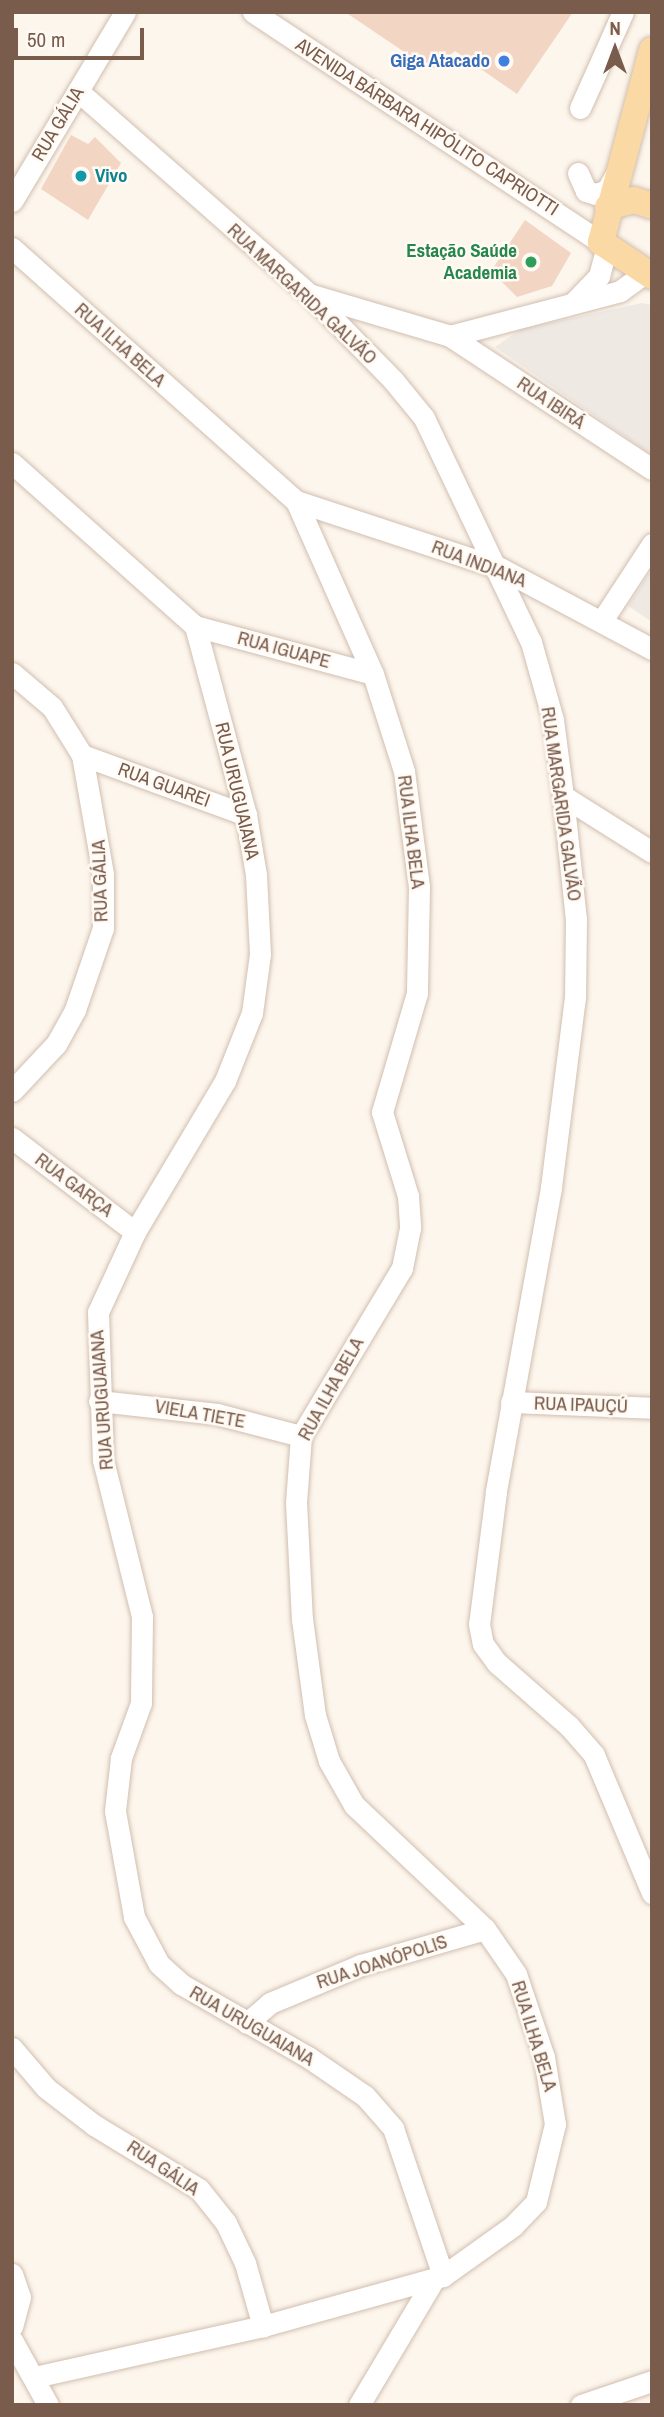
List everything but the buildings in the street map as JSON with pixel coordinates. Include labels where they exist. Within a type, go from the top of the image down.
[{"type":"main road","points":[[650,271],[604,244],[608,207],[616,174],[652,50]]},
{"type":"main road","points":[[608,207],[634,200],[652,206]]},
{"type":"street","name":"RUA GÁLIA","points":[[12,201],[125,12]]},
{"type":"street","name":"AVENIDA BÁRBARA HIPÓLITO CAPRIOTTI","points":[[253,12],[604,244]]},
{"type":"street","points":[[580,108],[623,12]]},
{"type":"street","name":"RUA MARGARIDA GALVÃO","points":[[78,90],[310,295],[424,418],[500,568],[538,668],[563,796],[576,919],[575,997],[551,1188],[505,1436],[480,1601],[483,1644],[594,1755],[652,1893]]},
{"type":"street","points":[[578,173],[586,191],[596,194],[607,190],[616,174]]},
{"type":"street","points":[[575,301],[599,276],[604,244]]},
{"type":"street","name":"RUA ILHA BELA","points":[[12,248],[296,501],[373,674],[406,781],[419,887],[417,993],[382,1112],[408,1196],[410,1228],[402,1268],[300,1436],[296,1502],[302,1619],[315,1715],[329,1761],[363,1815],[485,1929],[516,1974],[547,2068],[555,2124],[536,2202],[513,2226],[438,2277],[264,2326],[34,2377]]},
{"type":"street","points":[[310,295],[450,336],[620,291],[650,271]]},
{"type":"street","name":"RUA IBIRÁ","points":[[450,336],[652,469]]},
{"type":"street","points":[[12,463],[195,626]]},
{"type":"street","name":"RUA INDIANA","points":[[296,501],[500,568],[603,619],[652,649]]},
{"type":"street","points":[[603,619],[652,544]]},
{"type":"street","name":"RUA IGUAPE","points":[[195,626],[373,674]]},
{"type":"street","name":"RUA URUGUAIANA","points":[[195,626],[246,815],[260,954],[252,1013],[225,1081],[135,1232],[98,1312],[103,1460],[142,1617],[141,1703],[121,1758],[115,1811],[134,1917],[159,1964],[213,2007],[247,2023],[365,2096],[393,2128],[438,2277]]},
{"type":"street","name":"RUA GÁLIA","points":[[12,673],[52,707],[82,755],[102,860],[103,928],[75,1010],[56,1044],[12,1091]]},
{"type":"street","name":"RUA GUAREI","points":[[82,755],[246,815]]},
{"type":"street","points":[[563,796],[652,852]]},
{"type":"street","name":"RUA GARÇA","points":[[12,1138],[135,1232]]},
{"type":"street","name":"VIELA TIETE","points":[[99,1401],[217,1414],[300,1436]]},
{"type":"street","name":"RUA IPAUÇÚ","points":[[511,1402],[652,1408]]},
{"type":"street","name":"RUA JOANÓPOLIS","points":[[247,2023],[270,2003],[361,1965],[485,1929]]},
{"type":"street","name":"RUA GÁLIA","points":[[12,2048],[46,2088],[94,2125],[199,2189],[226,2223],[245,2263],[264,2326]]},
{"type":"street","points":[[12,2274],[20,2297],[12,2326]]},
{"type":"street","points":[[359,2405],[438,2277]]},
{"type":"street","points":[[12,2340],[48,2405]]},
{"type":"street","points":[[581,2405],[652,2381]]},
{"type":"shaded area","points":[[642,303],[652,305],[652,455],[495,347],[521,329]]},
{"type":"shaded area","points":[[652,569],[652,622],[628,606]]},
{"type":"place","name":"Giga Atacado","points":[[504,61]]},
{"type":"place","name":"Vivo","points":[[81,176]]},
{"type":"place","name":"Estação Saúde Academia","points":[[531,262]]}]
